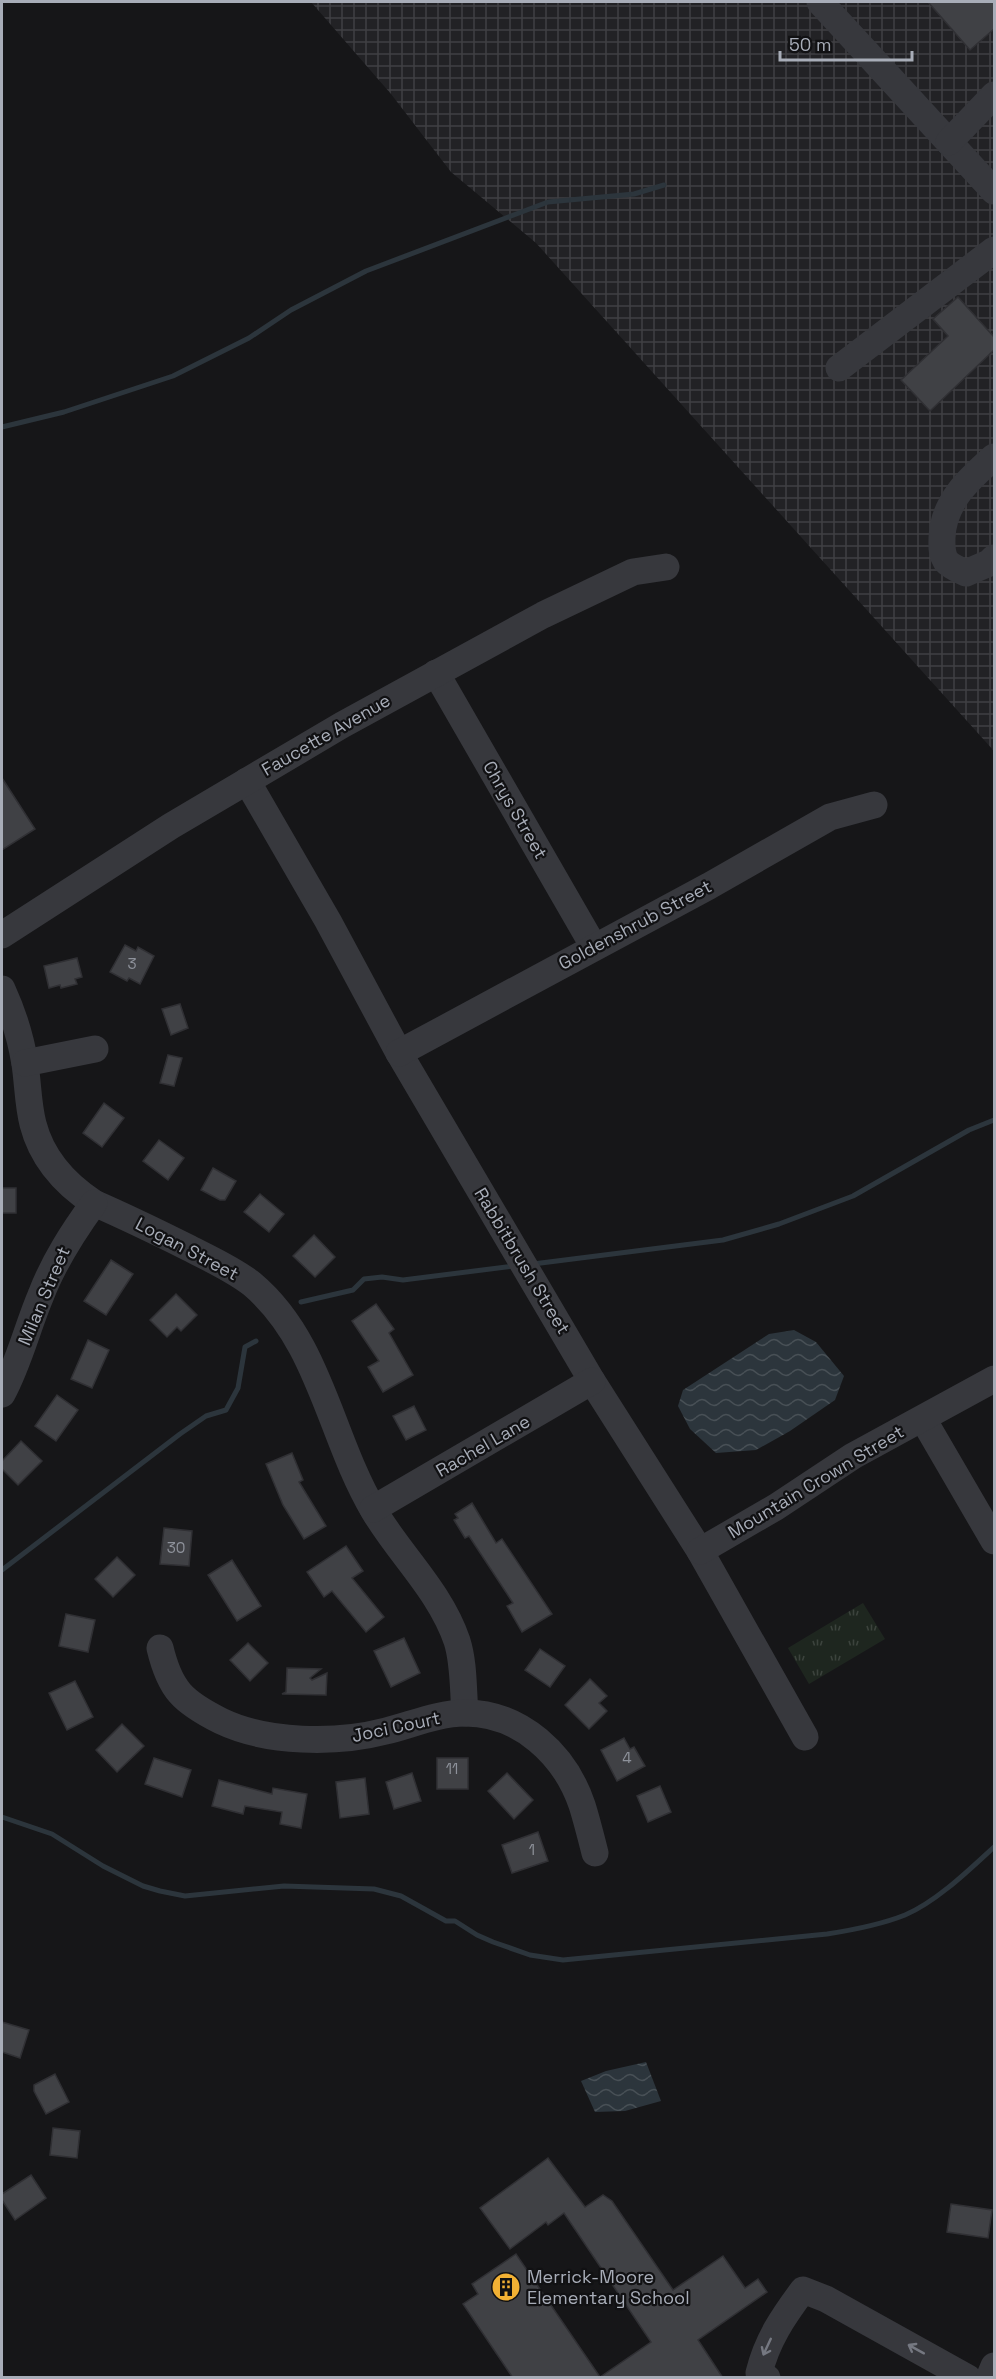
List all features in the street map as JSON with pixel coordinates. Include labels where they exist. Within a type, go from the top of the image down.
[{"type":"street","points":[[820,2],[994,191]]},
{"type":"street","points":[[950,142],[994,95]]},
{"type":"street","points":[[839,368],[994,250]]},
{"type":"street","points":[[994,458],[972,476],[946,511],[942,529],[942,552],[947,563],[966,573],[989,563],[994,558]]},
{"type":"street","name":"Faucette Avenue","points":[[2,935],[171,826],[436,674],[543,615],[633,572],[666,567]]},
{"type":"street","name":"Chrys Street","points":[[436,674],[594,946]]},
{"type":"street","name":"Rabbitbrush Street","points":[[247,781],[328,921],[399,1053],[592,1382],[700,1551],[805,1737]]},
{"type":"street","name":"Goldenshrub Street","points":[[399,1053],[709,886],[830,817],[874,805]]},
{"type":"street","name":"Logan Street","points":[[2,990],[19,1035],[32,1121],[40,1144],[60,1176],[74,1190],[94,1203],[225,1266],[252,1284],[274,1307],[309,1359],[346,1455],[373,1509],[434,1593],[454,1633],[461,1657],[465,1713]]},
{"type":"street","points":[[25,1063],[95,1049]]},
{"type":"street","name":"Milan Street","points":[[2,1394],[17,1364],[25,1336],[52,1270],[70,1235],[94,1203]]},
{"type":"street","name":"Mountain Crown Street","points":[[700,1551],[776,1507],[853,1456],[994,1379]]},
{"type":"street","name":"Rachel Lane","points":[[373,1509],[592,1382]]},
{"type":"street","points":[[923,1419],[994,1541]]},
{"type":"street","name":"Joci Court","points":[[160,1648],[165,1670],[176,1689],[190,1705],[228,1724],[254,1731],[298,1739],[336,1740],[360,1737],[437,1717],[465,1713],[493,1717],[513,1724],[540,1740],[555,1756],[582,1804],[595,1853]]},
{"type":"street","points":[[766,2378],[759,2373],[765,2350],[783,2318],[803,2290],[826,2299],[968,2378]]},
{"type":"street","points":[[989,2378],[994,2366]]},
{"type":"shaded area","points":[[311,2],[994,2],[994,751],[536,243],[451,172],[391,94]]},
{"type":"green space","points":[[863,1603],[885,1639],[809,1684],[788,1648]]},
{"type":"water","points":[[794,1330],[816,1342],[844,1376],[835,1400],[790,1431],[756,1450],[716,1453],[690,1429],[678,1406],[683,1390],[769,1334]]},
{"type":"water","points":[[646,2062],[661,2101],[625,2111],[595,2112],[581,2081],[606,2071]]},
{"type":"building","points":[[928,2],[994,2],[994,29],[970,50]]},
{"type":"building","points":[[958,297],[994,337],[994,350],[930,411],[901,380],[948,336],[933,319]]},
{"type":"building","points":[[2,778],[35,829],[2,850]]},
{"type":"building","points":[[125,945],[136,951],[138,947],[154,956],[140,984],[129,978],[127,981],[110,972]]},
{"type":"building","points":[[77,958],[82,977],[75,979],[77,984],[49,988],[44,966]]},
{"type":"building","points":[[180,1004],[188,1028],[171,1035],[162,1009]]},
{"type":"building","points":[[168,1055],[182,1058],[174,1086],[160,1083]]},
{"type":"building","points":[[104,1103],[124,1118],[102,1147],[83,1133]]},
{"type":"building","points":[[159,1140],[184,1158],[168,1180],[143,1161]]},
{"type":"building","points":[[213,1168],[236,1181],[225,1200],[220,1200],[201,1190]]},
{"type":"building","points":[[2,1188],[16,1188],[16,1213],[2,1213]]},
{"type":"building","points":[[260,1194],[284,1214],[269,1232],[244,1212]]},
{"type":"building","points":[[314,1235],[335,1257],[315,1277],[293,1256]]},
{"type":"building","points":[[111,1260],[133,1274],[106,1315],[84,1301]]},
{"type":"building","points":[[176,1294],[197,1315],[181,1331],[177,1327],[167,1337],[150,1320]]},
{"type":"building","points":[[376,1304],[394,1329],[389,1333],[413,1375],[383,1392],[368,1367],[379,1361],[352,1321]]},
{"type":"building","points":[[88,1340],[109,1350],[92,1388],[71,1379]]},
{"type":"building","points":[[57,1395],[78,1410],[56,1441],[35,1426]]},
{"type":"building","points":[[414,1406],[426,1430],[406,1440],[393,1416]]},
{"type":"building","points":[[21,1441],[42,1461],[18,1485],[2,1469],[2,1461]]},
{"type":"building","points":[[292,1453],[303,1480],[299,1482],[326,1526],[304,1539],[283,1505],[266,1464]]},
{"type":"building","points":[[472,1503],[496,1543],[502,1539],[552,1614],[522,1632],[507,1606],[513,1603],[469,1536],[465,1538],[454,1520],[458,1518],[455,1514]]},
{"type":"building","points":[[164,1528],[192,1531],[189,1566],[160,1564]]},
{"type":"building","points":[[346,1546],[363,1571],[352,1578],[384,1617],[366,1632],[332,1591],[324,1597],[307,1572]]},
{"type":"building","points":[[117,1557],[135,1575],[113,1597],[95,1579]]},
{"type":"building","points":[[232,1560],[261,1606],[237,1621],[208,1575]]},
{"type":"building","points":[[66,1614],[95,1620],[88,1652],[59,1646]]},
{"type":"building","points":[[404,1638],[420,1673],[391,1687],[374,1651]]},
{"type":"building","points":[[248,1643],[268,1663],[250,1681],[230,1660]]},
{"type":"building","points":[[540,1649],[565,1666],[550,1687],[525,1670]]},
{"type":"building","points":[[287,1668],[321,1669],[310,1678],[312,1680],[327,1673],[326,1695],[282,1694],[286,1692]]},
{"type":"building","points":[[590,1679],[607,1696],[599,1703],[607,1711],[589,1729],[565,1705]]},
{"type":"building","points":[[75,1681],[93,1717],[67,1730],[49,1693]]},
{"type":"building","points":[[122,1724],[144,1746],[117,1772],[96,1750]]},
{"type":"building","points":[[624,1738],[630,1749],[634,1747],[645,1766],[617,1781],[601,1750]]},
{"type":"building","points":[[154,1758],[191,1770],[182,1797],[145,1784]]},
{"type":"building","points":[[437,1758],[468,1758],[468,1789],[437,1789]]},
{"type":"building","points":[[412,1773],[421,1801],[394,1809],[386,1782]]},
{"type":"building","points":[[507,1773],[533,1800],[514,1819],[488,1791]]},
{"type":"building","points":[[365,1778],[369,1814],[340,1818],[336,1782]]},
{"type":"building","points":[[219,1780],[272,1794],[273,1788],[307,1794],[301,1828],[280,1824],[282,1812],[245,1806],[243,1814],[212,1806]]},
{"type":"building","points":[[660,1786],[671,1812],[648,1822],[637,1796]]},
{"type":"building","points":[[538,1832],[548,1861],[512,1873],[502,1845]]},
{"type":"building","points":[[2,2022],[29,2030],[20,2058],[2,2052]]},
{"type":"building","points":[[55,2074],[69,2102],[46,2114],[34,2091],[34,2085]]},
{"type":"building","points":[[53,2128],[80,2131],[77,2158],[50,2155]]},
{"type":"building","name":"Merrick-Moore Elementary School","points":[[548,2158],[585,2207],[603,2195],[612,2201],[673,2290],[723,2256],[745,2288],[758,2279],[767,2292],[698,2340],[723,2378],[513,2378],[463,2304],[478,2294],[472,2284],[516,2254],[600,2377],[651,2342],[564,2213],[548,2225],[546,2222],[510,2249],[480,2208]]},
{"type":"building","points":[[31,2175],[46,2198],[15,2220],[2,2200],[2,2194]]},
{"type":"building","points":[[951,2204],[992,2210],[988,2238],[947,2232]]},
{"type":"waterway","points":[[2,427],[64,412],[173,376],[249,338],[291,310],[366,271],[548,202],[634,194],[664,185]]},
{"type":"waterway","points":[[533,1264],[723,1240],[779,1224],[853,1196],[969,1130],[994,1120]]},
{"type":"waterway","points":[[301,1302],[353,1290],[364,1279],[382,1277],[403,1280],[514,1266]]},
{"type":"waterway","points":[[2,1570],[180,1434],[206,1416],[226,1410],[238,1388],[245,1347],[256,1341]]},
{"type":"waterway","points":[[2,1817],[52,1834],[103,1866],[143,1886],[160,1891],[185,1896],[284,1886],[374,1889],[401,1896],[446,1921],[455,1921],[493,1942],[530,1955],[563,1960],[827,1934],[857,1929],[905,1915],[917,1909],[952,1885],[994,1847]]},
{"type":"place","name":"Merrick-Moore Elementary School","points":[[506,2287]]}]
